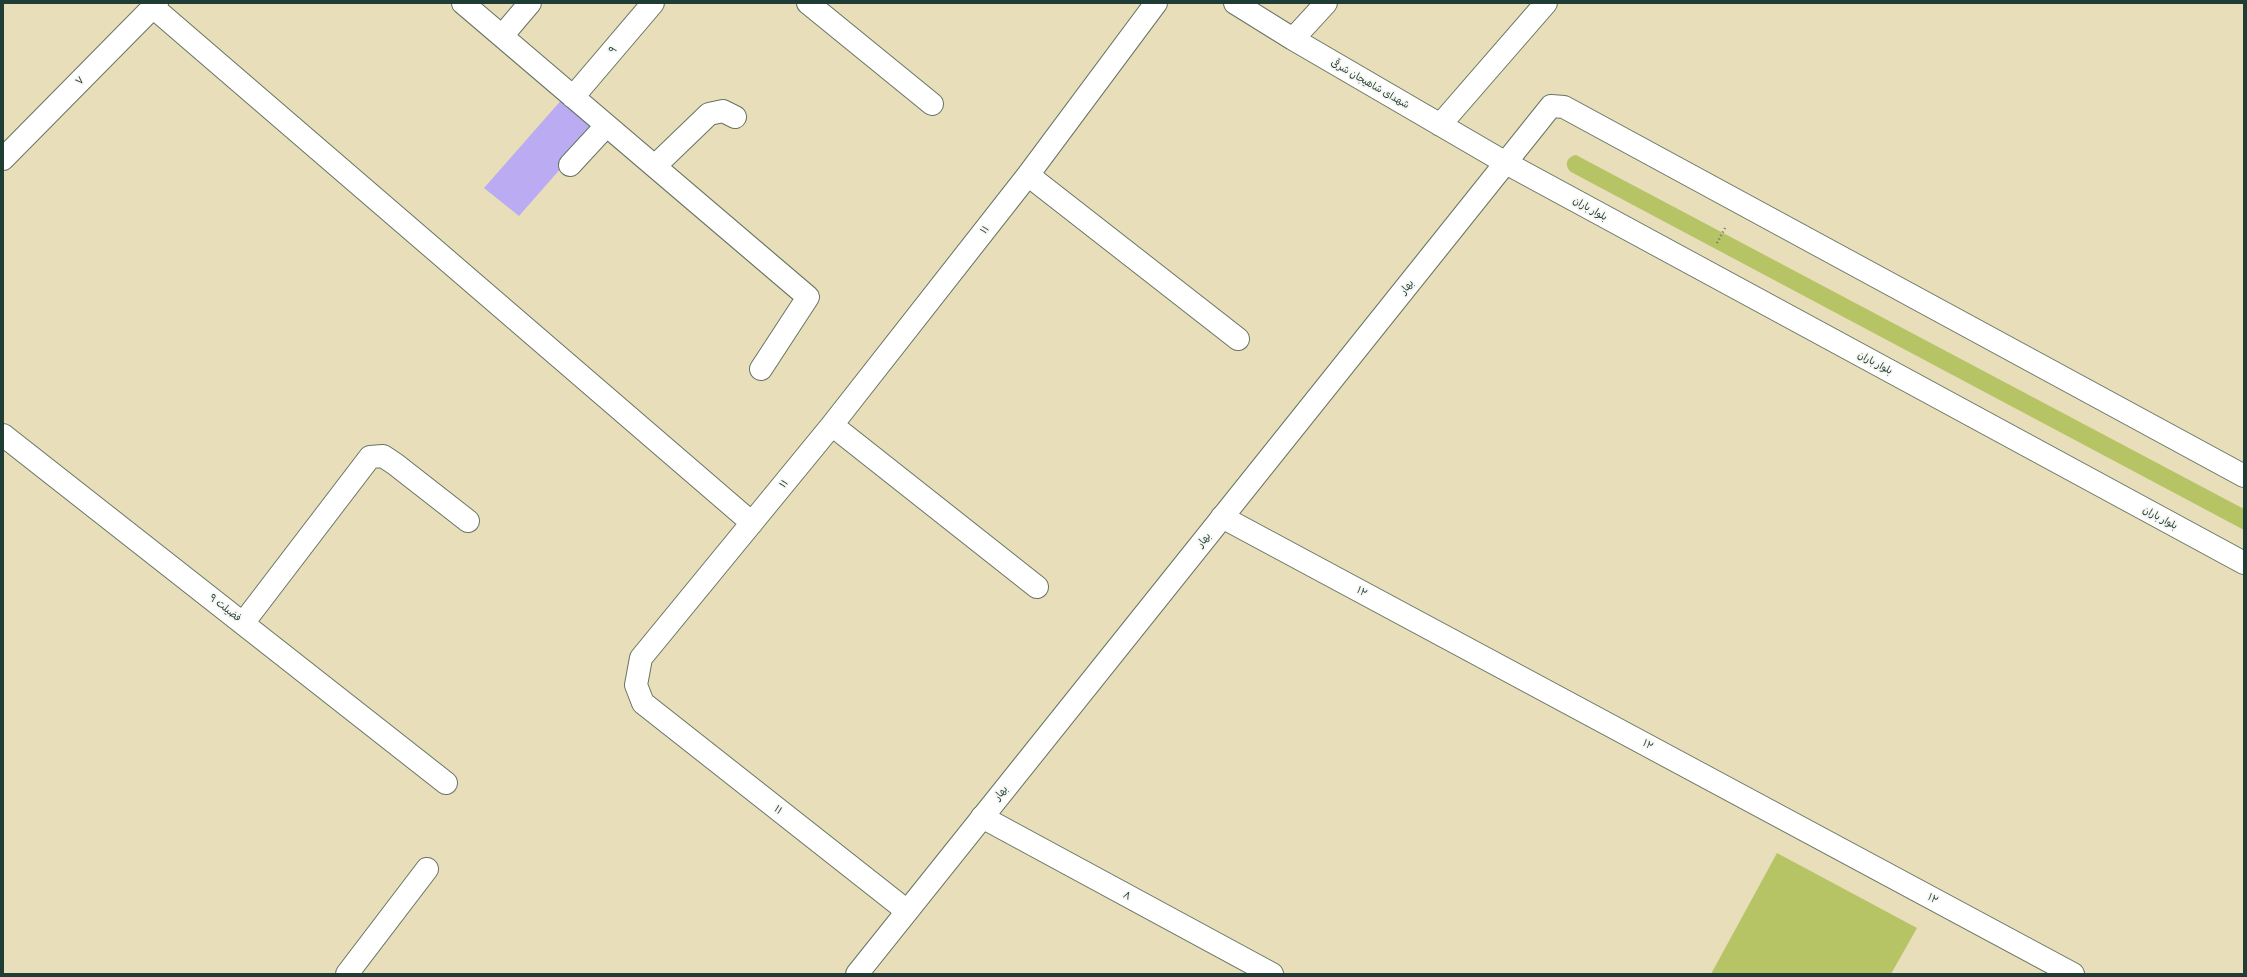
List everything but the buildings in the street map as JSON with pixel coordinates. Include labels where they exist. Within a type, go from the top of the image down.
[{"type":"street","points":[[463,3],[808,297],[761,369]]},
{"type":"street","points":[[502,36],[530,3]]},
{"type":"street","name":"۹","points":[[573,97],[653,3]]},
{"type":"street","name":"۱۱","points":[[907,911],[643,703],[636,685],[641,658],[832,425],[1028,175],[1156,3]]},
{"type":"street","name":"شهدای شاهیجان شرقی","points":[[1235,3],[1293,39],[1506,163]]},
{"type":"street","points":[[1293,39],[1326,3]]},
{"type":"street","points":[[1440,125],[1546,3]]},
{"type":"street","points":[[811,4],[932,104]]},
{"type":"street","points":[[156,5],[752,523]]},
{"type":"street","name":"۷","points":[[3,159],[156,5]]},
{"type":"street","name":"بهار","points":[[856,974],[1551,106],[1564,107],[1738,202]]},
{"type":"street","points":[[655,166],[709,114],[723,111],[735,116]]},
{"type":"street","points":[[570,165],[606,126]]},
{"type":"street","name":"بلوار باران","points":[[1506,163],[2244,564]]},
{"type":"street","points":[[1028,175],[1238,338]]},
{"type":"street","points":[[1738,202],[2244,476]]},
{"type":"street","points":[[832,425],[1037,587]]},
{"type":"street","name":"فضیلت ۹","points":[[3,435],[244,622],[446,783]]},
{"type":"street","points":[[244,622],[370,456],[383,456],[468,521]]},
{"type":"street","name":"۱۲","points":[[1222,517],[2073,974]]},
{"type":"street","name":"۸","points":[[982,817],[1272,974]]},
{"type":"street","points":[[347,974],[426,869]]},
{"type":"path","points":[[1702,270],[1738,202]]},
{"type":"green space","points":[[1576,155],[2244,509],[2244,530],[1571,172],[1567,167],[1567,162],[1570,158]]},
{"type":"green space","points":[[1777,853],[1917,928],[1891,974],[1711,974]]}]
